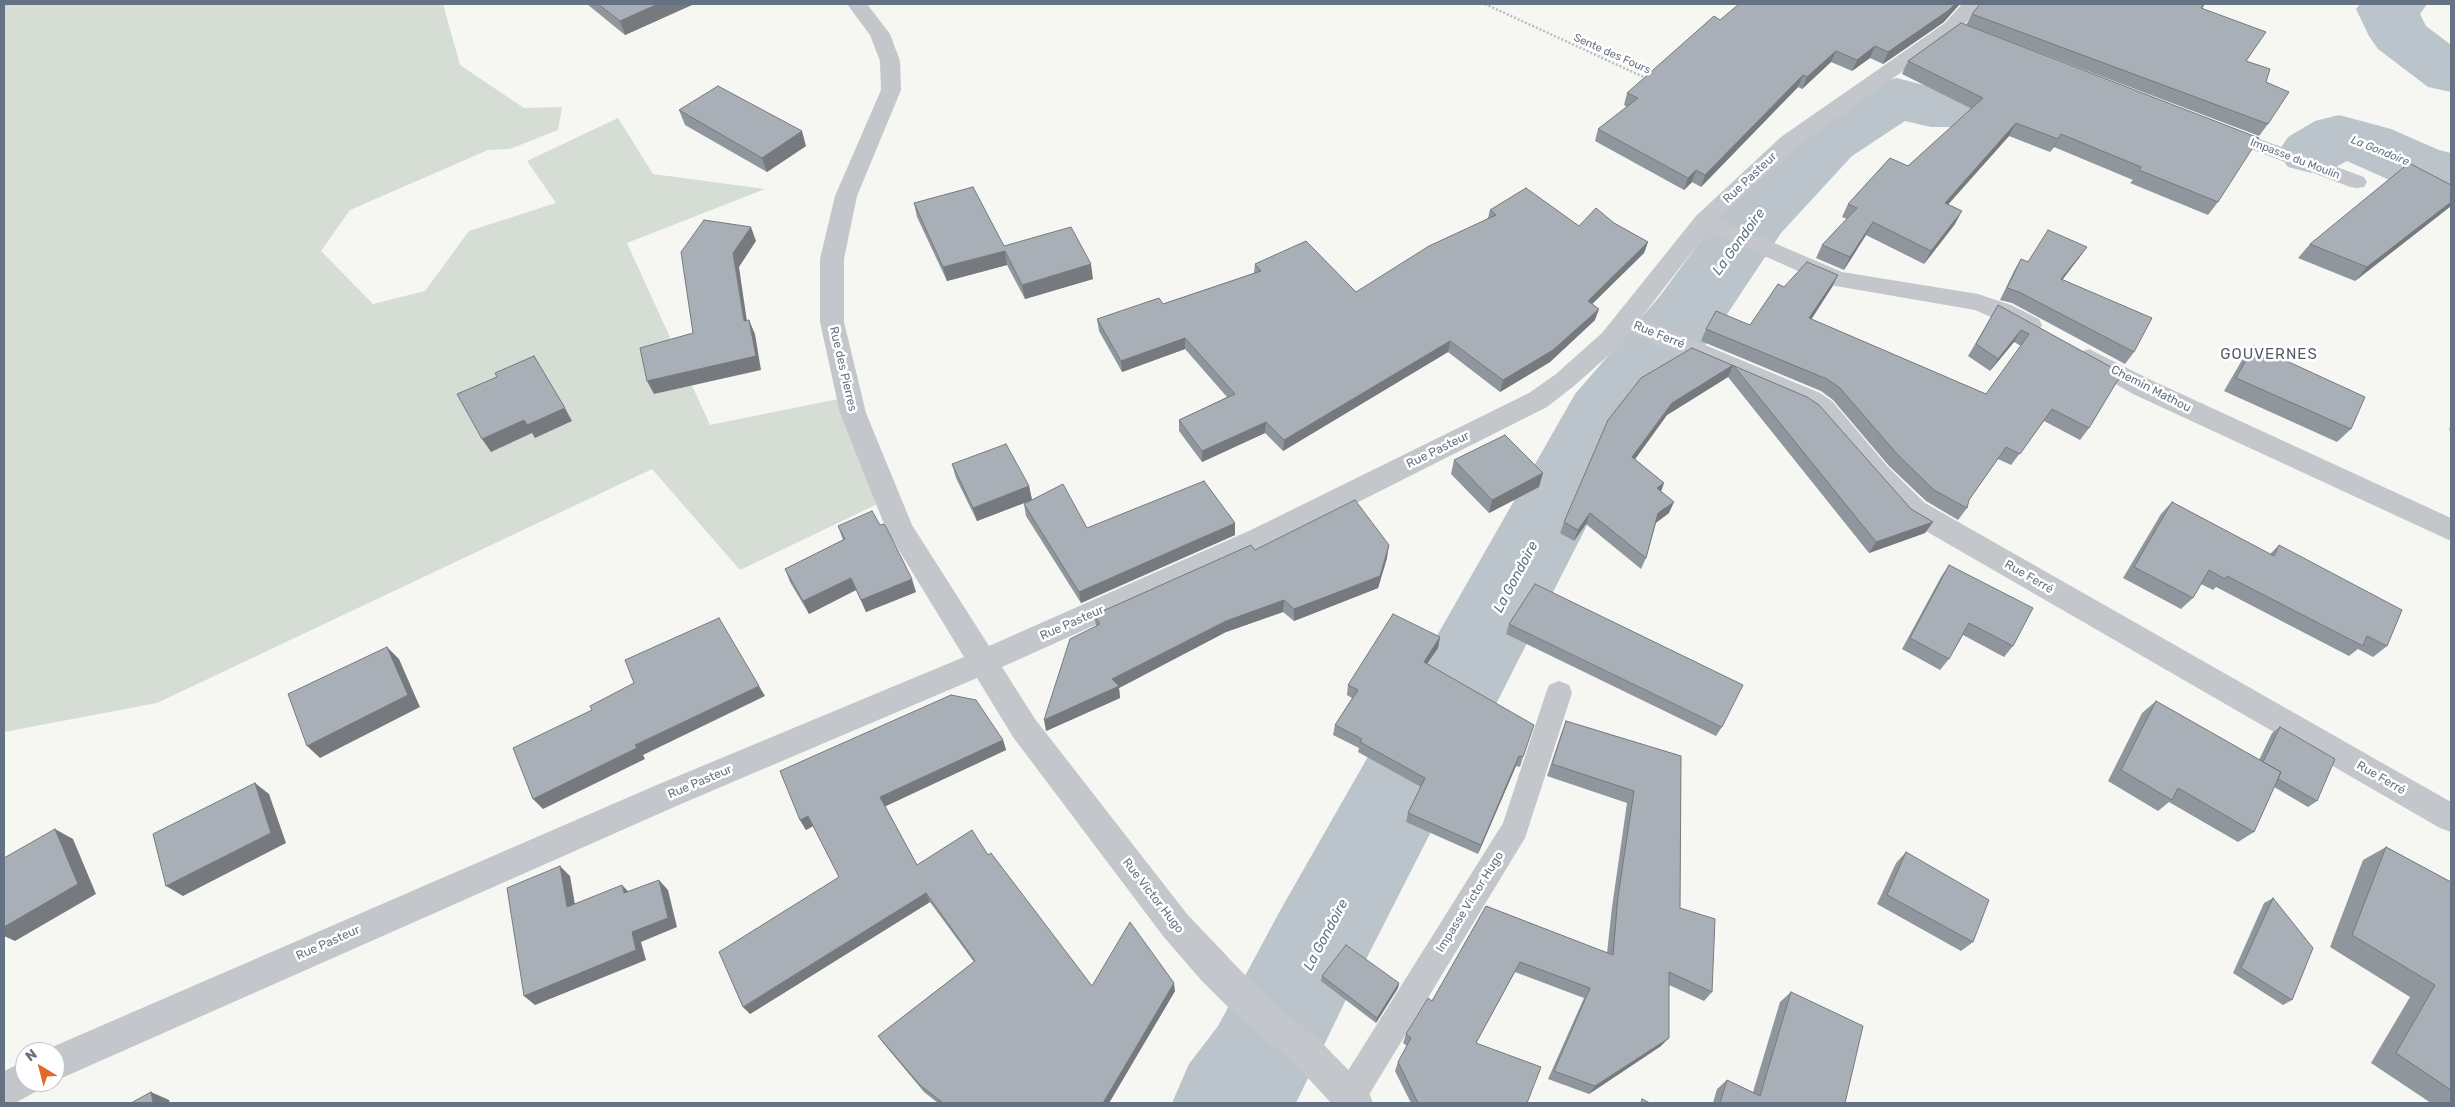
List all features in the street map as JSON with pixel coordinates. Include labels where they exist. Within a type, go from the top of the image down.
[{"type":"street","name":"Rue des Pierres","points":[[857,4],[880,34],[890,61],[891,90],[846,196],[832,259],[832,322],[853,413],[900,528],[982,662]]},
{"type":"street","name":"Rue Pasteur","points":[[65,1059],[670,794],[982,662],[1261,538],[1538,400],[1565,380],[1611,339],[1704,221],[1789,142],[1961,30],[1972,4]]},
{"type":"street","points":[[1704,221],[1838,279],[1978,302],[2003,310],[2046,334]]},
{"type":"street","name":"Rue Ferré","points":[[1626,321],[1811,400],[1823,408],[1867,460],[1915,511],[2451,818]]},
{"type":"street","name":"Chemin Mathou","points":[[2072,349],[2142,387],[2451,530]]},
{"type":"street","name":"Rue Victor Hugo","points":[[982,662],[1024,728],[1175,925],[1213,968],[1250,1005],[1309,1054],[1353,1100]]},
{"type":"street","points":[[4,1090],[15,1084]]},
{"type":"lane","name":"Impasse du Moulin","points":[[2210,127],[2357,182]]},
{"type":"lane","name":"Impasse Victor Hugo","points":[[1353,1100],[1515,829],[1559,693]]},
{"type":"path","name":"Sente des Fours","points":[[1485,4],[1654,82]]},
{"type":"shaded area","points":[[4,4],[443,4],[460,65],[524,108],[562,107],[558,130],[510,149],[488,150],[350,210],[321,251],[373,304],[425,291],[469,231],[556,203],[527,161],[618,118],[653,174],[765,189],[627,243],[710,425],[858,395],[894,496],[740,570],[652,469],[157,703],[4,732]]},
{"type":"building","points":[[598,4],[658,4],[620,21]]},
{"type":"building","points":[[1739,4],[1955,4],[1888,52],[1875,46],[1857,60],[1836,51],[1807,77],[1803,75],[1705,175],[1696,170],[1688,178],[1598,129],[1638,98],[1627,93],[1714,16],[1720,20]]},
{"type":"building","points":[[1980,4],[2204,4],[2201,8],[2266,32],[2246,61],[2270,69],[2266,82],[2289,92],[2268,124],[1972,14]]},
{"type":"building","points":[[1961,23],[2259,138],[2218,202],[2139,170],[2141,167],[2061,134],[2058,139],[2016,123],[1945,203],[1962,211],[1931,251],[1873,222],[1850,257],[1822,245],[1857,208],[1848,204],[1890,158],[1908,166],[1983,98],[1908,61]]},
{"type":"building","points":[[718,86],[802,131],[762,158],[679,110]]},
{"type":"building","points":[[2409,163],[2451,185],[2451,202],[2367,267],[2310,244]]},
{"type":"building","points":[[973,187],[1004,246],[1071,227],[1091,264],[1022,285],[1005,251],[943,267],[914,203]]},
{"type":"building","points":[[1526,188],[1579,226],[1596,208],[1614,223],[1648,242],[1588,301],[1599,309],[1553,350],[1503,380],[1450,341],[1284,440],[1266,422],[1202,451],[1179,420],[1235,394],[1185,338],[1121,361],[1097,319],[1159,298],[1163,304],[1261,271],[1255,264],[1306,241],[1356,292],[1429,246],[1496,215],[1490,210]]},
{"type":"building","points":[[704,220],[751,227],[733,253],[744,321],[749,320],[756,356],[647,381],[640,348],[693,333],[681,252]]},
{"type":"building","points":[[2048,230],[2087,247],[2061,279],[2152,318],[2134,352],[2019,292],[2007,288],[2021,259],[2028,262]]},
{"type":"building","points":[[1807,262],[1838,275],[1809,318],[1986,394],[2029,334],[2021,330],[1998,359],[1976,344],[1998,305],[2122,373],[2089,428],[2052,409],[2020,454],[2006,447],[1969,500],[1967,508],[1934,490],[1897,454],[1840,388],[1827,379],[1706,329],[1716,311],[1750,325],[1778,284],[1784,287]]},
{"type":"building","points":[[2254,346],[2365,397],[2351,429],[2236,378]]},
{"type":"building","points":[[1692,348],[1733,365],[1672,403],[1632,457],[1664,483],[1657,488],[1674,502],[1658,513],[1646,558],[1590,513],[1578,530],[1564,522],[1608,420],[1641,378]]},
{"type":"building","points":[[534,356],[565,408],[527,425],[524,420],[482,439],[457,394],[497,377],[495,373]]},
{"type":"building","points":[[1734,366],[1807,397],[1819,405],[1911,509],[1933,522],[1876,542]]},
{"type":"building","points":[[1505,435],[1543,473],[1492,500],[1454,460]]},
{"type":"building","points":[[1006,444],[1029,486],[973,508],[952,464]]},
{"type":"building","points":[[1204,481],[1235,523],[1079,592],[1024,504],[1063,484],[1087,528]]},
{"type":"building","points":[[1355,500],[1389,545],[1380,576],[1294,609],[1284,600],[1226,621],[1112,679],[1119,686],[1044,720],[1070,639],[1100,624],[1094,615],[1251,545],[1255,550]]},
{"type":"building","points":[[2172,502],[2274,556],[2279,545],[2402,610],[2387,646],[2367,636],[2363,646],[2227,576],[2225,579],[2209,570],[2193,598],[2134,567]]},
{"type":"building","points":[[872,511],[880,525],[884,524],[886,527],[912,579],[861,600],[851,578],[803,601],[785,569],[845,539],[838,526]]},
{"type":"building","points":[[1949,565],[2033,608],[2013,646],[1969,623],[1949,659],[1910,638]]},
{"type":"building","points":[[1535,584],[1743,685],[1722,727],[1509,624]]},
{"type":"building","points":[[1393,614],[1440,637],[1424,662],[1534,725],[1523,757],[1519,756],[1481,845],[1408,813],[1425,778],[1360,742],[1362,739],[1335,725],[1358,690],[1348,685]]},
{"type":"building","points":[[719,618],[759,686],[635,745],[637,748],[533,799],[513,748],[592,710],[590,706],[634,683],[625,660]]},
{"type":"building","points":[[387,647],[408,695],[307,746],[288,694]]},
{"type":"building","points":[[951,695],[976,700],[1003,740],[880,797],[917,865],[972,830],[988,855],[991,853],[1092,986],[1130,922],[1174,983],[1103,1103],[943,1103],[920,1085],[878,1036],[975,961],[926,893],[743,1007],[719,952],[839,877],[808,816],[800,820],[780,771]]},
{"type":"building","points":[[2156,701],[2281,772],[2254,832],[2178,788],[2172,800],[2121,770]]},
{"type":"building","points":[[1566,721],[1681,756],[1680,908],[1715,919],[1712,992],[1669,972],[1669,1038],[1595,1086],[1554,1071],[1590,988],[1520,962],[1476,1043],[1541,1067],[1527,1103],[1418,1103],[1398,1062],[1411,1038],[1406,1034],[1428,998],[1432,1001],[1486,906],[1613,955],[1618,896],[1634,791],[1552,764]]},
{"type":"building","points":[[2280,727],[2335,759],[2317,801],[2278,779],[2281,772],[2263,762]]},
{"type":"building","points":[[255,783],[271,833],[166,886],[153,834]]},
{"type":"building","points":[[55,829],[78,884],[4,927],[4,858]]},
{"type":"building","points":[[2386,847],[2451,882],[2451,1090],[2396,1053],[2435,985],[2352,935]]},
{"type":"building","points":[[1906,852],[1989,900],[1973,942],[1887,895]]},
{"type":"building","points":[[560,866],[567,907],[622,885],[624,893],[659,880],[668,918],[632,932],[636,950],[524,996],[507,888]]},
{"type":"building","points":[[2273,898],[2313,948],[2292,1000],[2241,968]]},
{"type":"building","points":[[1346,945],[1399,983],[1377,1018],[1322,976]]},
{"type":"building","points":[[1791,992],[1863,1026],[1845,1103],[1720,1103],[1727,1080],[1760,1096]]},
{"type":"building","points":[[151,1092],[153,1103],[131,1103]]},
{"type":"building","points":[[1642,1099],[1650,1103],[1641,1103]]},
{"type":"waterway","name":"La Gondoire","points":[[2397,4],[2387,9],[2400,36],[2433,62],[2451,73]]},
{"type":"waterway","name":"La Gondoire","points":[[1897,98],[1931,107],[1954,107],[1981,89],[2022,82],[2072,98]]},
{"type":"waterway","name":"La Gondoire","points":[[1228,1103],[1257,1065],[1318,945],[1603,415],[1687,315],[1756,216],[1828,141],[1880,109]]},
{"type":"waterway","name":"La Gondoire","points":[[2312,152],[2339,136],[2367,144],[2418,167],[2451,175]]},
{"type":"district","name":"GOUVERNES","points":[[2269,355]]}]
